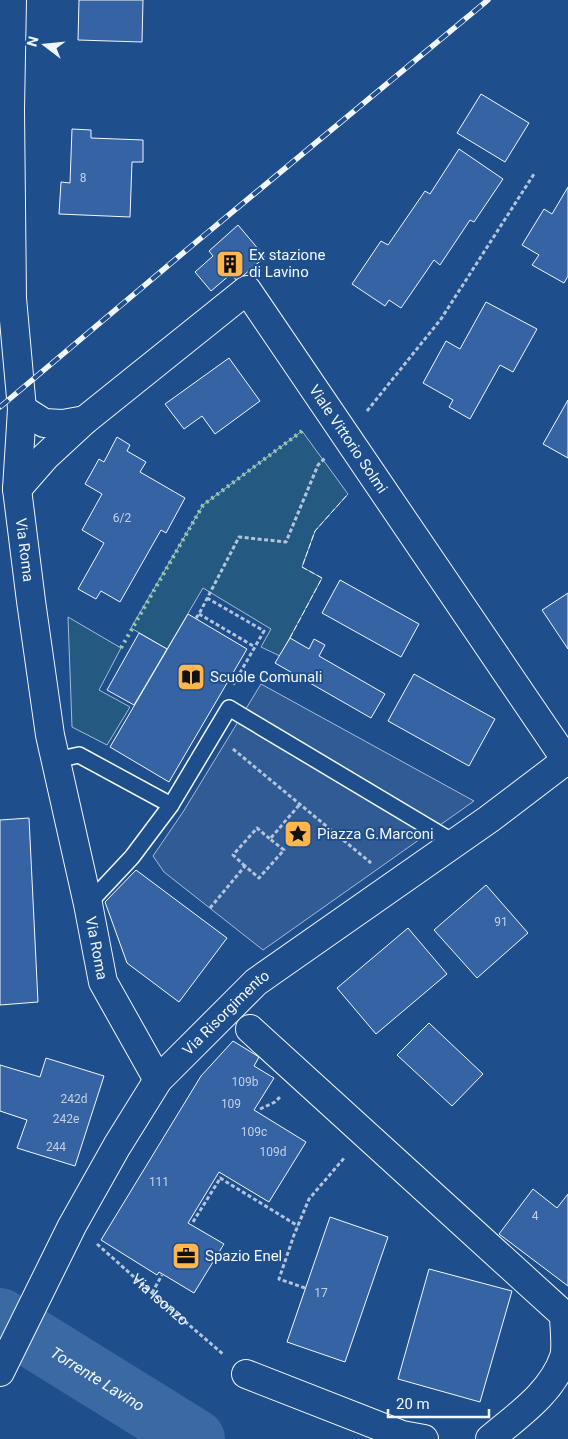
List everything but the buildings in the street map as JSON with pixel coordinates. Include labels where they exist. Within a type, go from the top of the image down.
[{"type":"street","name":"Via Roma","points":[[12,0],[6,30],[10,110],[12,298],[7,332],[22,409],[17,489],[50,735],[88,904],[103,982],[158,1080]]},
{"type":"street","name":"Viale Vittorio Solmi","points":[[17,489],[45,457],[85,420],[247,290],[567,761]]},
{"type":"street","name":"Viale Vittorio Solmi","points":[[22,409],[44,423],[63,424],[85,420]]},
{"type":"street","name":"Via Risorgimento","points":[[0,1372],[72,1226],[116,1146],[158,1080],[256,982],[455,843],[567,761]]},
{"type":"street","name":"Via Risorgimento","points":[[250,1029],[564,1315],[562,1372]]},
{"type":"street","points":[[490,1439],[541,1396],[562,1372]]},
{"type":"street","points":[[246,1374],[402,1435],[424,1439]]},
{"type":"lane","points":[[88,904],[132,856],[171,805],[229,708],[455,843]]},
{"type":"lane","points":[[56,760],[79,755],[171,805]]},
{"type":"path","points":[[196,618],[239,537],[286,542],[318,465],[347,436],[441,318],[534,174]]},
{"type":"path","points":[[199,614],[255,647],[264,631],[207,598]]},
{"type":"path","points":[[230,747],[396,884]]},
{"type":"path","points":[[270,839],[300,804]]},
{"type":"path","points":[[257,828],[270,839],[284,850],[259,878],[233,856],[257,828]]},
{"type":"path","points":[[210,908],[245,866]]},
{"type":"path","points":[[260,1109],[275,1102]]},
{"type":"path","points":[[306,1288],[279,1279],[298,1226],[309,1199],[365,1133]]},
{"type":"path","points":[[193,1222],[220,1177],[298,1226]]},
{"type":"path","name":"Via Isonzo","points":[[72,1226],[82,1231],[246,1374]]},
{"type":"path","points":[[152,1293],[162,1275]]},
{"type":"shaded area","points":[[302,431],[348,494],[315,531],[302,567],[322,578],[280,656],[261,647],[271,629],[203,588],[167,649],[131,628],[203,505]]},
{"type":"shaded area","points":[[68,617],[121,648],[99,690],[130,707],[107,745],[72,727]]},
{"type":"shaded area","name":"Piazza G.Marconi","points":[[261,684],[474,801],[263,950],[164,872],[153,856],[183,812]]},
{"type":"waterway","name":"Torrente Lavino","points":[[0,1318],[195,1439]]},
{"type":"railway","points":[[0,407],[488,0]]},
{"type":"hedge","points":[[121,648],[203,505],[302,431]]},
{"type":"fence","points":[[290,638],[322,578],[302,567],[315,531],[348,494]]},
{"type":"place","name":"Ex stazione di Lavino","points":[[230,264]]},
{"type":"place","name":"Scuole Comunali","points":[[191,677]]},
{"type":"place","name":"Piazza G.Marconi","points":[[298,834]]},
{"type":"place","name":"Spazio Enel","points":[[186,1256]]}]
